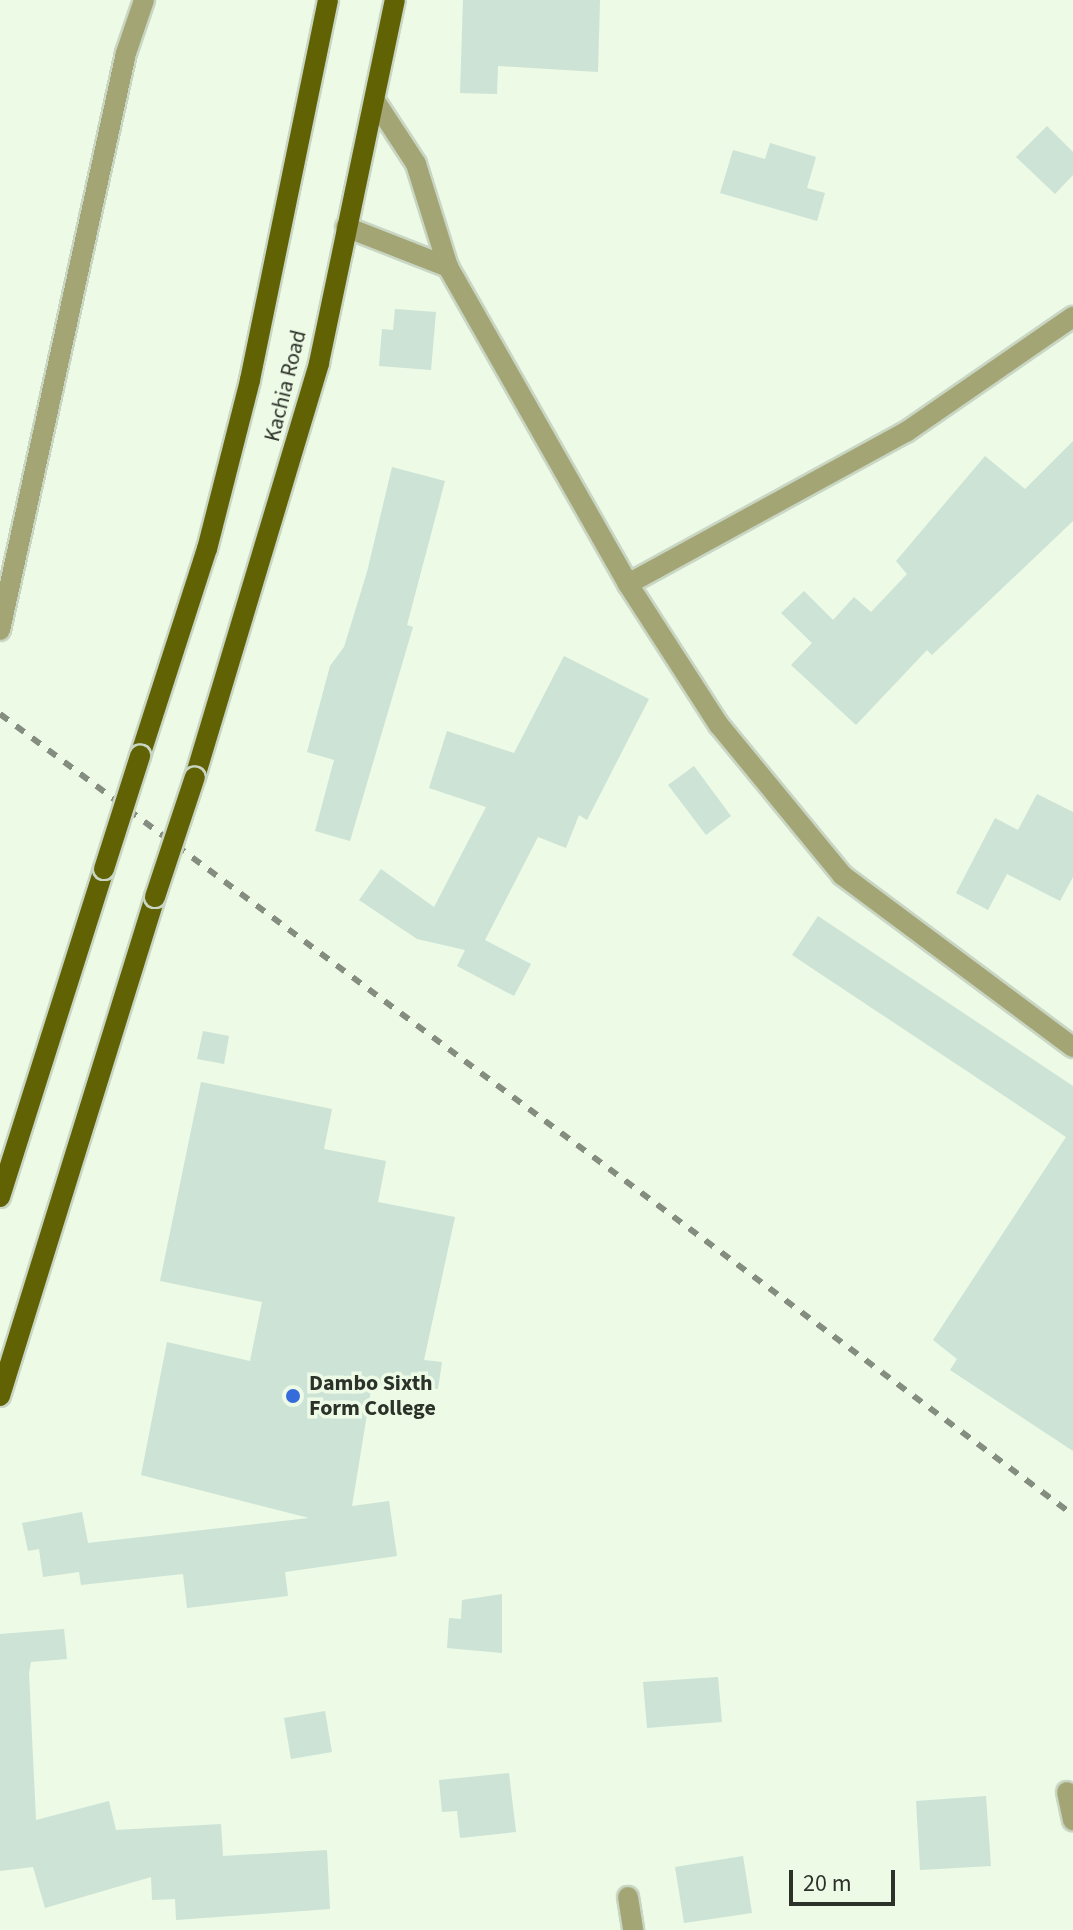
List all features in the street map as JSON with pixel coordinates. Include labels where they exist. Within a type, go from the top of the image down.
[{"type":"main road","name":"Kachia Road","points":[[0,1197],[207,549],[246,395],[328,0]]},
{"type":"main road","name":"Kachia Road","points":[[0,1396],[195,777],[301,428],[395,0]]},
{"type":"street","points":[[0,630],[126,53],[144,0]]},
{"type":"street","points":[[375,101],[416,164],[448,267],[628,584],[719,725],[842,875],[1073,1047]]},
{"type":"street","points":[[346,227],[448,267]]},
{"type":"street","points":[[628,584],[906,432],[1073,317]]},
{"type":"street","points":[[1067,1792],[1073,1820]]},
{"type":"street","points":[[628,1897],[633,1930]]},
{"type":"building","points":[[463,0],[600,0],[598,72],[498,66],[497,94],[460,93]]},
{"type":"building","points":[[1047,126],[1073,152],[1073,175],[1055,194],[1016,157]]},
{"type":"building","points":[[770,143],[816,157],[807,188],[825,193],[817,221],[720,193],[733,150],[765,159]]},
{"type":"building","points":[[395,309],[436,312],[431,370],[379,366],[382,329],[393,330]]},
{"type":"building","points":[[1073,441],[1073,521],[932,655],[927,650],[856,725],[791,665],[812,643],[781,613],[804,591],[833,620],[854,597],[871,612],[907,574],[896,561],[985,456],[1025,489]]},
{"type":"building","points":[[392,467],[445,481],[407,625],[413,627],[350,841],[315,831],[334,760],[307,752],[330,666],[344,647],[367,572]]},
{"type":"building","points":[[564,656],[649,699],[587,820],[579,815],[566,848],[538,837],[485,940],[531,964],[514,996],[457,966],[465,950],[417,939],[359,900],[381,869],[434,907],[486,807],[429,788],[447,731],[514,753]]},
{"type":"building","points":[[694,766],[731,816],[706,835],[668,785]]},
{"type":"building","points":[[1037,794],[1073,812],[1073,877],[1060,901],[1007,874],[988,910],[956,893],[995,818],[1018,830]]},
{"type":"building","points":[[818,916],[1073,1086],[1073,1451],[950,1370],[957,1359],[933,1340],[1066,1137],[792,955]]},
{"type":"building","points":[[203,1031],[229,1036],[224,1064],[197,1059]]},
{"type":"building","points":[[201,1082],[332,1109],[324,1149],[386,1161],[378,1202],[455,1217],[424,1360],[442,1362],[438,1389],[372,1384],[352,1506],[389,1501],[397,1556],[285,1572],[288,1596],[187,1608],[183,1574],[81,1585],[79,1572],[43,1577],[39,1549],[28,1551],[22,1523],[82,1512],[88,1543],[309,1518],[141,1475],[167,1342],[250,1361],[262,1302],[160,1281]]},
{"type":"building","points":[[502,1594],[502,1653],[447,1648],[449,1618],[461,1619],[462,1600]]},
{"type":"building","points":[[64,1629],[67,1659],[31,1662],[29,1673],[36,1820],[109,1801],[116,1830],[221,1824],[223,1856],[327,1850],[330,1909],[176,1920],[175,1899],[152,1900],[151,1877],[45,1908],[33,1867],[0,1871],[0,1634]]},
{"type":"building","points":[[718,1677],[722,1722],[647,1728],[643,1682]]},
{"type":"building","points":[[325,1711],[332,1752],[291,1759],[284,1718]]},
{"type":"building","points":[[509,1773],[516,1832],[460,1838],[457,1811],[442,1812],[439,1780]]},
{"type":"building","points":[[986,1796],[991,1866],[920,1870],[916,1801]]},
{"type":"building","points":[[743,1856],[752,1913],[684,1923],[675,1867]]},
{"type":"railway","points":[[0,714],[1073,1515]]},
{"type":"place","name":"Dambo Sixth Form College","points":[[293,1396]]}]
